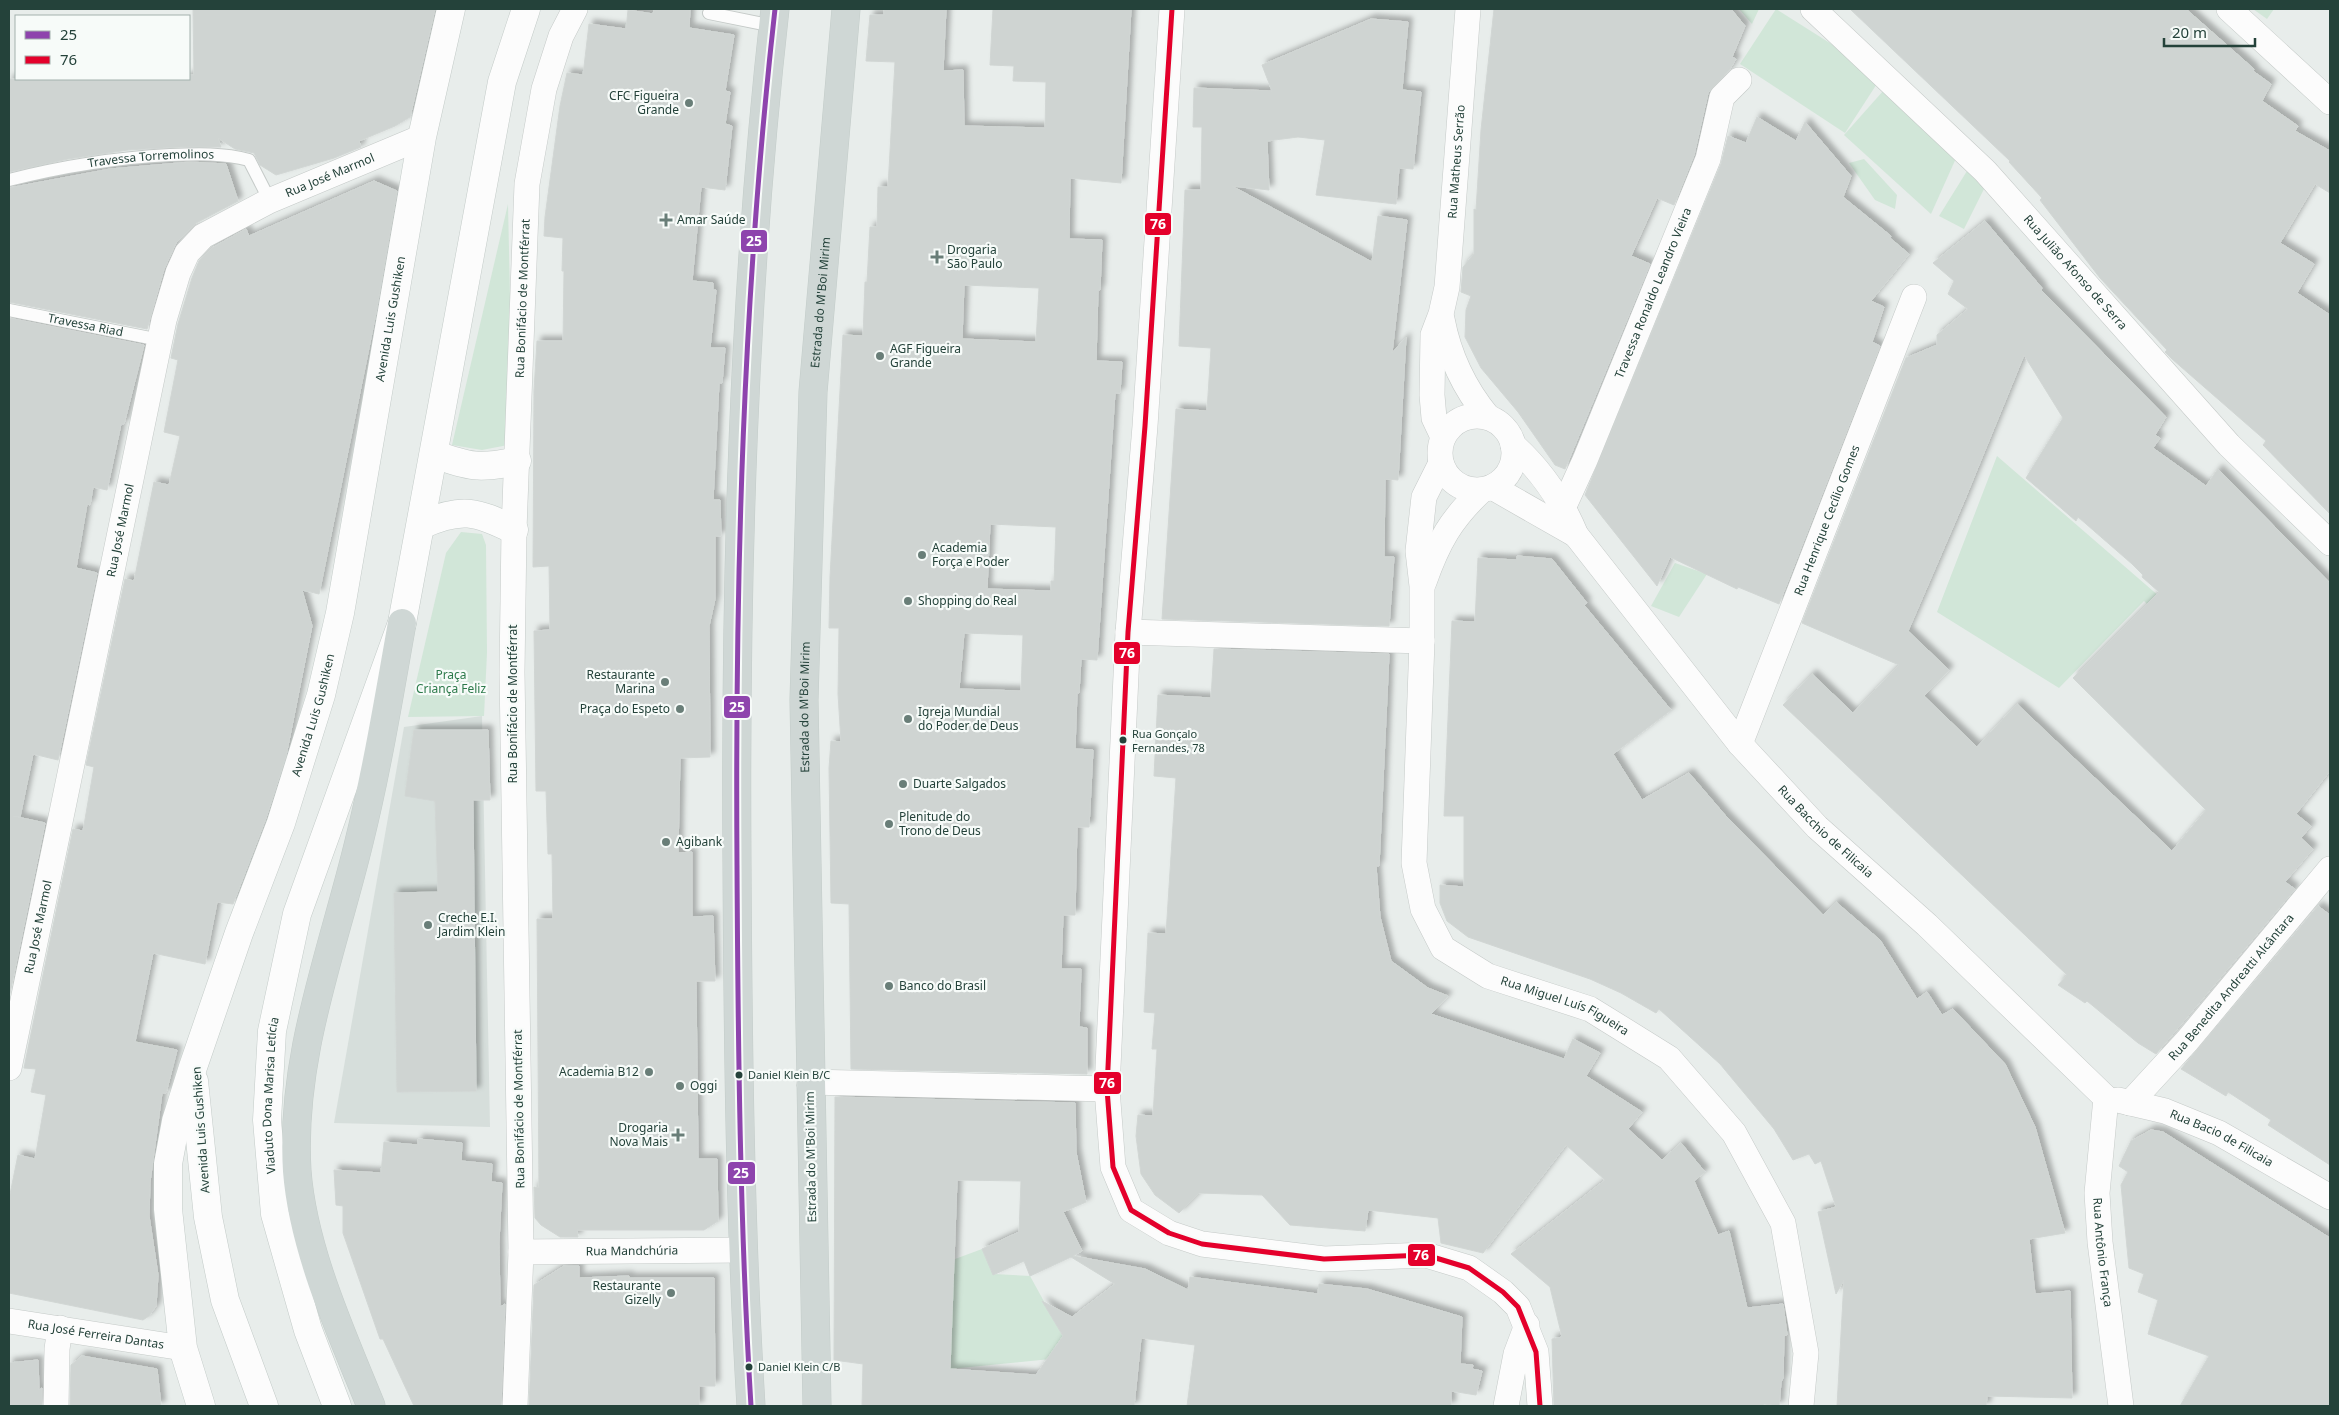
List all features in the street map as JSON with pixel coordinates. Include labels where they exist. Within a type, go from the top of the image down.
[{"type":"main road","name":"Avenida Luis Gushiken","points":[[264,1406],[225,1300],[208,1217],[194,1067],[239,933],[280,823],[321,695],[340,613],[422,137],[451,9]]},
{"type":"main road","points":[[371,1406],[309,1243],[298,1172],[297,1112],[308,1035],[328,950],[359,844],[380,748],[502,82],[526,9]]},
{"type":"main road","name":"Estrada do M'Boi Mirim","points":[[817,1406],[809,1082],[804,700],[806,580],[813,392],[846,9]]},
{"type":"main road","points":[[751,1406],[742,1250],[737,952],[736,616],[746,370],[764,108],[774,18]]},
{"type":"main road","points":[[434,454],[472,467],[490,467],[517,461]]},
{"type":"main road","points":[[421,525],[444,515],[465,513],[485,516],[514,530]]},
{"type":"main road","name":"Viaduto Dona Marisa Letícia","points":[[337,1406],[308,1330],[274,1214],[267,1120],[272,1031],[297,914],[402,623]]},
{"type":"main road","points":[[194,1067],[176,1122],[168,1164],[168,1209],[183,1348],[201,1406]]},
{"type":"street","name":"Rua Bonifácio de Montférrat","points":[[515,1406],[521,1252],[512,672],[514,530],[527,184],[544,89],[561,36],[575,9]]},
{"type":"street","points":[[1172,9],[1145,426],[1128,632],[1107,1089],[1113,1167],[1132,1210],[1169,1233],[1202,1244],[1324,1258],[1426,1255],[1469,1268],[1518,1307],[1527,1325],[1536,1352],[1540,1406]]},
{"type":"street","name":"Rua Matheus Serrão","points":[[1443,437],[1434,418],[1432,395],[1433,335],[1441,314],[1447,287],[1468,9]]},
{"type":"street","name":"Rua Julião Afonso de Serra","points":[[1813,9],[1985,171],[2229,445],[2330,544]]},
{"type":"street","points":[[2229,9],[2330,102]]},
{"type":"street","name":"Travessa Ronaldo Leandro Vieira","points":[[1564,506],[1585,460],[1708,158],[1722,97],[1739,80]]},
{"type":"street","name":"Rua José Marmol","points":[[9,1068],[160,340],[178,273],[187,253],[203,236],[270,201],[422,137]]},
{"type":"street","name":"Rua Henrique Cecílio Gomes","points":[[1740,744],[1914,297]]},
{"type":"street","name":"Rua Matheus Serrão","points":[[1441,314],[1447,344],[1460,376],[1474,400],[1488,417]]},
{"type":"street","points":[[1475,415],[1488,417],[1500,423],[1508,433],[1513,445],[1514,458],[1503,480],[1487,488],[1469,489],[1456,484],[1446,475],[1441,463],[1440,450],[1443,437],[1451,426],[1462,418],[1475,415]]},
{"type":"street","name":"Rua Bacchio de Filicaia","points":[[1513,445],[1532,462],[1564,506],[1576,535],[1740,744],[1817,827],[1927,925],[2106,1098]]},
{"type":"street","name":"Rua Miguel Luís Figueira","points":[[1441,463],[1424,497],[1418,551],[1422,586],[1422,641],[1414,863],[1424,910],[1443,948],[1488,976],[1590,1009],[1669,1058],[1734,1132],[1783,1222],[1806,1353],[1801,1406]]},
{"type":"street","name":"Rua Bacchio de Filicaia","points":[[1487,488],[1576,535]]},
{"type":"street","name":"Rua Miguel Luís Figueira","points":[[1422,586],[1436,549],[1449,527],[1465,506],[1487,488]]},
{"type":"street","points":[[1128,632],[1422,641]]},
{"type":"street","name":"Rua Benedita Andreatti Alcântara","points":[[2130,1103],[2205,1020],[2330,869]]},
{"type":"street","points":[[809,1082],[1107,1089]]},
{"type":"street","name":"Rua Bacio de Filicaia","points":[[2106,1098],[2165,1111],[2219,1133],[2330,1197]]},
{"type":"street","name":"Rua Antônio França","points":[[2106,1098],[2100,1144],[2097,1193],[2100,1242],[2121,1406]]},
{"type":"street","name":"Rua Mandchúria","points":[[521,1252],[742,1250]]},
{"type":"street","name":"Rua José Ferreira Dantas","points":[[9,1321],[183,1348]]},
{"type":"street","points":[[1506,1406],[1516,1354],[1527,1325]]},
{"type":"street","points":[[56,1406],[57,1349],[60,1328]]},
{"type":"lane","points":[[709,14],[774,18]]},
{"type":"lane","name":"Travessa Torremolinos","points":[[9,180],[58,167],[105,160],[198,154],[229,155],[249,160],[270,201]]},
{"type":"lane","name":"Travessa Riad","points":[[9,310],[160,340]]},
{"type":"shaded area","name":"Creche E.I. Jardim Klein","points":[[482,716],[490,1127],[334,1123],[404,727]]},
{"type":"green space","points":[[1739,9],[1759,9],[1752,24]]},
{"type":"green space","points":[[1776,9],[1882,76],[1845,133],[1740,64]]},
{"type":"green space","points":[[2253,9],[2274,9],[2267,19]]},
{"type":"green space","points":[[1884,90],[1957,156],[1931,214],[1844,135]]},
{"type":"green space","points":[[1864,159],[1897,195],[1895,209],[1875,200],[1849,163]]},
{"type":"green space","points":[[1967,171],[1986,185],[1964,229],[1939,216]]},
{"type":"green space","points":[[508,204],[510,296],[508,445],[482,450],[452,445]]},
{"type":"green space","points":[[1997,456],[2286,706],[2253,709],[2144,601],[2059,688],[1937,612]]},
{"type":"green space","name":"Praça Criança Feliz","points":[[461,532],[482,534],[486,545],[487,653],[484,716],[408,717],[446,553]]},
{"type":"green space","points":[[1675,563],[1707,574],[1679,617],[1651,606]]},
{"type":"green space","points":[[982,1249],[993,1274],[1030,1276],[1063,1336],[1055,1347],[1060,1358],[950,1369],[951,1286],[955,1259]]},
{"type":"building","points":[[193,9],[435,9],[410,117],[395,126],[359,141],[361,147],[334,158],[276,175],[260,165],[254,153],[235,149],[218,138],[221,147],[128,150],[68,159],[9,172],[9,79],[190,80],[190,75],[194,75]]},
{"type":"building","points":[[654,9],[690,9],[689,28],[734,35],[725,91],[730,92],[725,124],[732,126],[725,190],[701,187],[692,281],[713,283],[713,290],[716,290],[710,348],[725,348],[722,383],[719,383],[713,500],[720,500],[721,536],[715,536],[715,599],[709,626],[710,757],[680,758],[678,853],[692,852],[692,917],[713,916],[715,981],[696,981],[698,1159],[717,1159],[718,1221],[704,1230],[577,1230],[578,1237],[560,1237],[541,1225],[535,1218],[534,1187],[539,1188],[537,919],[553,919],[552,854],[548,854],[546,791],[536,791],[534,631],[550,630],[549,566],[533,567],[534,391],[537,341],[563,341],[564,271],[562,271],[563,238],[544,236],[545,217],[560,106],[567,73],[583,75],[589,24],[626,29],[628,10],[653,14]]},
{"type":"building","points":[[884,9],[946,9],[943,71],[963,70],[964,126],[1045,128],[1046,82],[1013,81],[1014,66],[990,65],[993,9],[1131,9],[1121,183],[1070,178],[1069,239],[1102,240],[1100,290],[1098,290],[1096,361],[1122,362],[1120,393],[1115,393],[1097,660],[1081,659],[1079,693],[1077,693],[1075,749],[1093,750],[1089,827],[1077,827],[1075,915],[1063,915],[1061,969],[1081,969],[1079,1027],[1087,1028],[1087,1074],[851,1069],[849,904],[831,903],[829,768],[831,741],[841,742],[838,694],[839,628],[829,628],[830,577],[843,335],[863,336],[870,227],[877,227],[878,187],[888,187],[895,62],[866,61],[870,15],[884,15]],"holes":[[[964,285],[1039,288],[1036,342],[962,339]],[[990,524],[1056,527],[1054,581],[1051,581],[1051,591],[987,589]],[[964,633],[1023,635],[1021,691],[959,689]]]},
{"type":"building","points":[[1494,9],[1731,9],[1745,26],[1732,57],[1736,59],[1730,69],[1708,93],[1694,155],[1674,205],[1657,198],[1631,256],[1650,264],[1565,469],[1555,465],[1518,412],[1481,368],[1465,337],[1466,310],[1471,296],[1461,292],[1463,267],[1474,254],[1474,209],[1476,210],[1481,130]]},
{"type":"building","points":[[1850,9],[2186,9],[2254,69],[2253,71],[2271,84],[2262,101],[2298,126],[2295,131],[2330,151],[2330,193],[2315,184],[2280,243],[2314,264],[2297,293],[2330,315],[2330,514],[2263,445],[2266,441],[2165,352],[2167,350],[2100,278],[2040,200],[2042,198],[2010,161]]},
{"type":"building","points":[[1371,19],[1408,22],[1402,90],[1421,92],[1413,169],[1399,168],[1396,204],[1316,195],[1325,140],[1298,137],[1267,141],[1269,190],[1232,186],[1372,262],[1378,216],[1407,220],[1392,353],[1406,337],[1398,480],[1385,479],[1384,557],[1394,557],[1389,626],[1162,619],[1176,409],[1207,411],[1211,348],[1179,346],[1185,190],[1201,190],[1202,127],[1193,127],[1194,88],[1272,91],[1262,65]]},
{"type":"building","points":[[1757,117],[1796,141],[1805,122],[1851,176],[1843,197],[1891,236],[1890,238],[1909,254],[1871,301],[1884,307],[1872,342],[1880,346],[1779,604],[1738,587],[1737,589],[1670,557],[1657,586],[1585,495],[1721,164],[1728,136],[1746,143]]},
{"type":"building","points":[[190,162],[226,164],[238,201],[196,223],[176,243],[164,269],[147,329],[9,302],[9,188],[110,169]]},
{"type":"building","points":[[374,181],[397,191],[376,313],[319,594],[302,590],[312,626],[286,756],[266,818],[233,904],[217,902],[205,964],[153,953],[135,1042],[177,1050],[166,1093],[162,1093],[150,1182],[149,1216],[158,1275],[156,1306],[149,1316],[143,1320],[9,1293],[9,1199],[18,1155],[35,1159],[46,1095],[31,1092],[36,1069],[24,1068],[73,829],[83,831],[94,767],[86,765],[125,579],[134,581],[154,482],[169,485],[180,436],[164,432],[178,360],[171,358],[178,324],[192,278],[199,261],[212,248],[246,229],[249,236]]},
{"type":"building","points":[[1985,221],[2042,288],[2041,290],[2166,417],[2155,435],[2160,438],[2153,448],[2206,486],[2218,469],[2330,583],[2330,771],[2296,814],[2311,826],[2301,838],[2313,849],[2285,882],[2295,889],[2156,1054],[2138,1043],[2087,1001],[2085,1003],[2058,985],[2067,975],[1783,705],[1812,674],[1853,713],[1899,665],[1802,623],[1906,358],[1937,345],[1937,335],[1968,309],[1948,294],[1954,281],[1933,263]],"holes":[[[2024,355],[2063,418],[2026,478],[2076,521],[2078,517],[2132,564],[2143,575],[2142,577],[2159,592],[2073,678],[2206,810],[2172,851],[2017,704],[1977,747],[1924,696],[1949,670],[1908,631]]]},
{"type":"building","points":[[9,318],[144,345],[124,424],[121,424],[107,490],[93,487],[90,505],[87,504],[76,568],[97,573],[58,760],[33,754],[20,817],[13,816],[45,823],[9,998]]},
{"type":"building","points":[[1517,556],[1552,559],[1587,603],[1584,605],[1671,710],[1613,754],[1642,800],[1689,773],[1725,815],[1823,915],[1836,902],[1880,940],[1917,999],[1927,992],[1942,1015],[1953,1009],[2005,1064],[2035,1127],[2065,1233],[2029,1239],[2035,1294],[2070,1291],[2072,1398],[1987,1396],[1986,1406],[1837,1406],[1844,1280],[1836,1294],[1818,1212],[1836,1207],[1821,1161],[1815,1164],[1809,1154],[1793,1160],[1774,1129],[1720,1064],[1659,1009],[1656,1013],[1621,993],[1590,979],[1468,937],[1447,921],[1440,903],[1440,885],[1464,887],[1464,816],[1444,816],[1452,621],[1475,622],[1478,558],[1517,560]]},
{"type":"building","points":[[1214,649],[1389,654],[1379,866],[1376,866],[1380,917],[1391,961],[1428,988],[1448,996],[1431,1014],[1564,1059],[1573,1039],[1600,1053],[1586,1076],[1642,1112],[1628,1129],[1662,1160],[1681,1143],[1705,1172],[1694,1181],[1718,1235],[1729,1231],[1747,1308],[1783,1304],[1787,1335],[1784,1336],[1783,1378],[1779,1406],[1764,1404],[1763,1406],[1554,1406],[1552,1339],[1562,1337],[1550,1287],[1511,1254],[1605,1180],[1566,1145],[1483,1253],[1441,1243],[1438,1218],[1368,1210],[1365,1231],[1290,1225],[1262,1195],[1199,1193],[1179,1213],[1155,1195],[1141,1174],[1136,1136],[1138,1115],[1153,1116],[1157,1049],[1152,1049],[1155,1013],[1144,1012],[1148,933],[1166,934],[1176,778],[1154,776],[1158,695],[1211,698]]},
{"type":"building","points":[[414,730],[488,730],[490,800],[473,800],[476,1091],[397,1092],[394,893],[438,892],[435,801],[405,796]]},
{"type":"building","points":[[2318,906],[2330,915],[2330,1165],[2268,1125],[2271,1120],[2228,1092],[2226,1096],[2181,1069]]},
{"type":"building","points":[[835,1097],[1075,1103],[1076,1152],[1086,1202],[1063,1212],[1082,1251],[1073,1256],[1145,1269],[1188,1290],[1190,1277],[1318,1294],[1319,1284],[1367,1289],[1462,1317],[1460,1364],[1473,1365],[1472,1369],[1482,1371],[1476,1395],[1451,1391],[1451,1406],[1187,1406],[1195,1345],[1141,1338],[1134,1406],[862,1406],[863,1364],[834,1360]],"holes":[[[957,1180],[1021,1181],[1019,1232],[982,1249],[993,1275],[1024,1261],[1030,1276],[1071,1257],[1115,1284],[1072,1317],[1042,1301],[1063,1336],[1036,1375],[950,1369]]]},
{"type":"building","points":[[2151,1130],[2163,1132],[2330,1238],[2330,1406],[2180,1406],[2209,1356],[2148,1334],[2158,1300],[2138,1292],[2144,1274],[2129,1268],[2121,1185],[2128,1172],[2119,1166],[2131,1141]]},
{"type":"building","points":[[418,1139],[462,1143],[461,1161],[492,1164],[491,1182],[502,1183],[499,1242],[500,1307],[505,1304],[501,1406],[414,1406],[383,1339],[380,1339],[343,1233],[343,1206],[336,1205],[334,1170],[381,1173],[384,1142],[418,1145]]},
{"type":"building","points":[[564,1266],[579,1266],[579,1278],[629,1276],[629,1278],[714,1278],[715,1386],[699,1386],[699,1406],[529,1406],[534,1285]]},
{"type":"building","points":[[82,1356],[157,1369],[161,1406],[70,1406],[71,1365]]},
{"type":"building","points":[[38,1360],[39,1390],[42,1388],[42,1406],[9,1406],[9,1363]]},
{"type":"transit line","name":"25","points":[[751,1406],[744,1271],[739,1068],[737,865],[738,651],[743,436],[748,329],[755,222],[775,9]]},
{"type":"transit line","name":"76","points":[[1172,9],[1145,426],[1128,632],[1107,1089],[1113,1167],[1131,1210],[1169,1233],[1202,1244],[1324,1259],[1426,1255],[1469,1268],[1503,1292],[1518,1307],[1536,1352],[1540,1406]]},
{"type":"place","name":"CFC Figueira Grande","points":[[689,103]]},
{"type":"place","name":"Amar Saúde","points":[[666,220]]},
{"type":"place","name":"Drogaria São Paulo","points":[[937,257]]},
{"type":"place","name":"AGF Figueira Grande","points":[[880,356]]},
{"type":"place","name":"Academia Força e Poder","points":[[922,555]]},
{"type":"place","name":"Shopping do Real","points":[[908,601]]},
{"type":"place","name":"Restaurante Marina","points":[[665,682]]},
{"type":"place","name":"Praça do Espeto","points":[[680,709]]},
{"type":"place","name":"Igreja Mundial do Poder de Deus","points":[[908,719]]},
{"type":"place","name":"Rua Gonçalo Fernandes, 78","points":[[1123,740]]},
{"type":"place","name":"Duarte Salgados","points":[[903,784]]},
{"type":"place","name":"Plenitude do Trono de Deus","points":[[889,824]]},
{"type":"place","name":"Agibank","points":[[666,842]]},
{"type":"place","name":"Creche E.I. Jardim Klein","points":[[428,925]]},
{"type":"place","name":"Banco do Brasil","points":[[889,986]]},
{"type":"place","name":"Academia B12","points":[[649,1072]]},
{"type":"place","name":"Daniel Klein B/C","points":[[739,1075]]},
{"type":"place","name":"Oggi","points":[[680,1086]]},
{"type":"place","name":"Drogaria Nova Mais","points":[[678,1135]]},
{"type":"place","name":"Restaurante Gizelly","points":[[671,1293]]},
{"type":"place","name":"Daniel Klein C/B","points":[[749,1367]]}]
